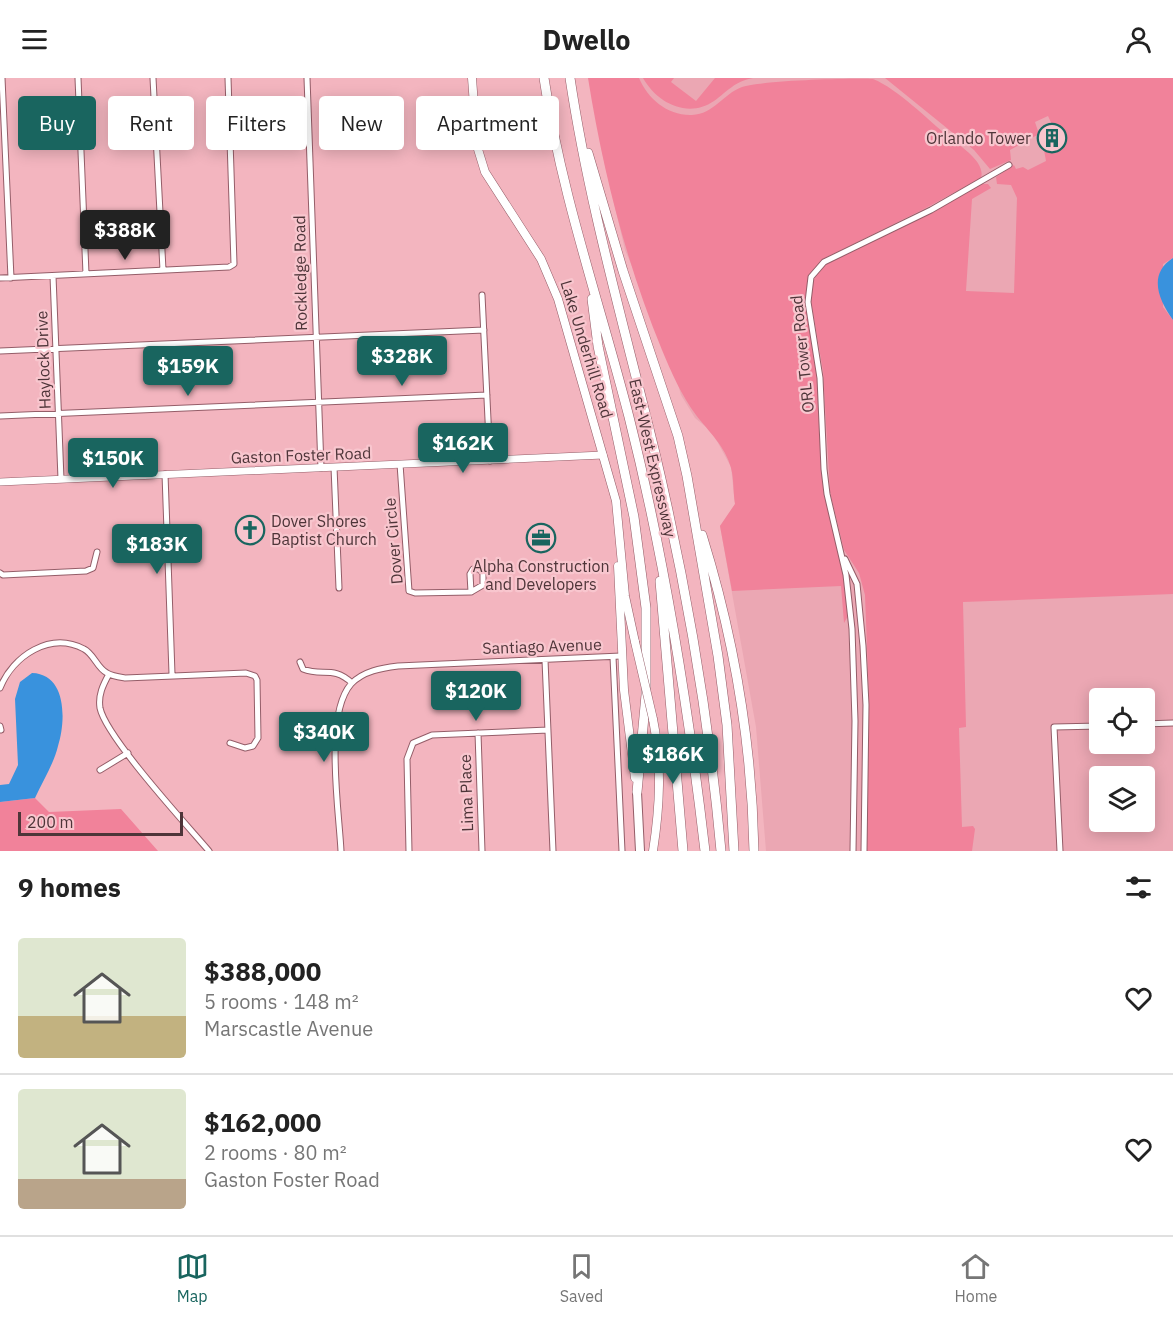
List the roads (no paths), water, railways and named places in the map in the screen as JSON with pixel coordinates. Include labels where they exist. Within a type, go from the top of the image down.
[{"type":"highway","name":"East-West Expressway","points":[[544,78],[557,146],[592,287],[628,417],[660,558],[686,706],[705,851]]},
{"type":"highway","name":"East-West Expressway","points":[[570,78],[576,117],[679,569],[709,749],[721,851]]},
{"type":"highway","points":[[576,117],[678,436],[692,500],[727,725],[734,851]]},
{"type":"highway","points":[[592,287],[592,318],[634,517],[646,608],[646,695],[637,792]]},
{"type":"highway","points":[[692,500],[721,594],[737,679],[751,772],[754,851]]},
{"type":"highway","points":[[660,558],[660,591],[683,851]]},
{"type":"main road","name":"Lake Underhill Road","points":[[472,78],[476,137],[485,172],[541,259],[551,280],[615,501],[625,596],[653,719],[659,759],[661,794],[653,851]]},
{"type":"main road","name":"Lake Underhill Road","points":[[615,501],[617,657],[637,792],[640,851]]},
{"type":"street","points":[[2,78],[11,278]]},
{"type":"street","points":[[78,78],[86,274]]},
{"type":"street","points":[[153,78],[163,270]]},
{"type":"street","points":[[0,278],[229,267],[235,260],[228,78]]},
{"type":"street","name":"Rockledge Road","points":[[307,78],[321,468]]},
{"type":"street","name":"ORL Tower Road","points":[[853,851],[855,750],[852,629],[848,584],[827,494],[824,469],[820,378],[808,302],[811,277],[824,262],[931,210],[1010,165]]},
{"type":"street","name":"Haylock Drive","points":[[53,276],[61,479]]},
{"type":"street","points":[[482,295],[490,461]]},
{"type":"street","points":[[0,351],[484,330]]},
{"type":"street","points":[[0,416],[487,395]]},
{"type":"street","name":"Gaston Foster Road","points":[[0,482],[603,455]]},
{"type":"street","name":"Dover Circle","points":[[400,464],[409,591],[415,593],[471,592]]},
{"type":"street","points":[[334,467],[339,588]]},
{"type":"street","points":[[165,474],[172,674]]},
{"type":"street","name":"ORL Tower Road","points":[[840,549],[857,584],[861,628],[866,750],[864,851]]},
{"type":"street","points":[[0,573],[3,575],[86,571],[93,568],[96,552]]},
{"type":"street","points":[[852,629],[861,628]]},
{"type":"street","points":[[0,688],[11,666],[29,652],[42,646],[58,643],[86,649],[100,668],[109,674],[125,678],[172,674],[246,673],[255,676],[258,738],[253,746],[245,748],[230,743]]},
{"type":"street","name":"Santiago Avenue","points":[[352,683],[367,674],[398,666],[617,657]]},
{"type":"street","name":"Lake Underhill Road","points":[[617,657],[622,851]]},
{"type":"street","points":[[545,660],[554,851]]},
{"type":"street","points":[[300,662],[303,669],[329,670],[352,683],[343,698],[334,734],[341,851]]},
{"type":"street","points":[[109,674],[100,692],[102,715],[128,753],[209,851]]},
{"type":"street","points":[[1155,724],[1173,723]]},
{"type":"street","points":[[1060,851],[1054,727],[1089,726]]},
{"type":"street","points":[[409,851],[407,759],[410,748],[422,737],[548,730]]},
{"type":"street","name":"Lima Place","points":[[478,733],[482,851]]},
{"type":"street","points":[[855,750],[866,750]]},
{"type":"street","points":[[100,770],[128,753]]},
{"type":"water","points":[[1173,258],[1173,320],[1163,304],[1158,279],[1165,264]]},
{"type":"water","points":[[32,673],[43,675],[52,681],[58,690],[63,712],[61,736],[54,759],[35,798],[0,802],[0,785],[9,784],[18,765],[15,699],[20,682]]},
{"type":"place","name":"Orlando Tower","points":[[1052,138]]},
{"type":"place","name":"Dover Shores Baptist Church","points":[[250,530]]},
{"type":"place","name":"Alpha Construction and Developers","points":[[541,538]]}]
